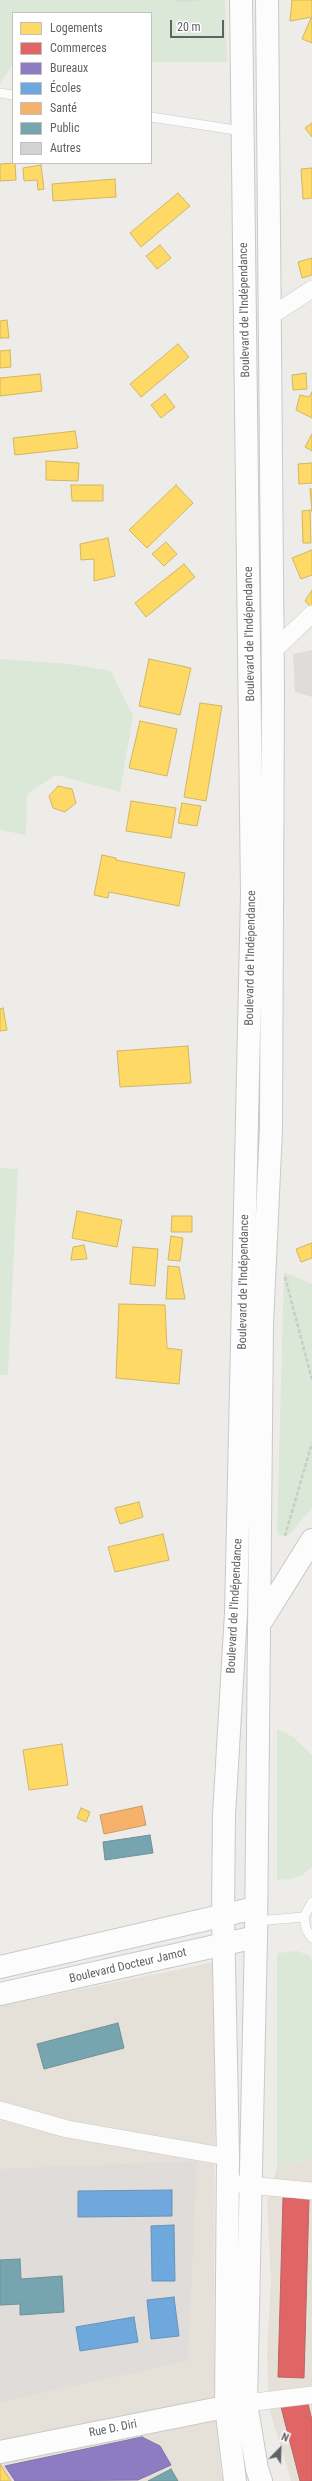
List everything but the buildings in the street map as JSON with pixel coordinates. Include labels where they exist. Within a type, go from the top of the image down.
[{"type":"main road","name":"Boulevard de l'Indépendance","points":[[236,2405],[226,2183],[228,2157],[223,1916],[224,1815],[236,1613],[252,894],[241,0]]},
{"type":"main road","name":"Boulevard de l'Indépendance","points":[[236,2405],[252,2186],[262,1324],[271,1129],[271,316],[267,0]]},
{"type":"main road","points":[[230,1694],[259,1625],[312,1540]]},
{"type":"main road","points":[[0,1967],[223,1916],[256,1922]]},
{"type":"main road","name":"Boulevard Docteur Jamot","points":[[0,1994],[224,1944],[256,1922]]},
{"type":"main road","points":[[235,2481],[236,2405]]},
{"type":"main road","points":[[236,2405],[261,2481]]},
{"type":"main road","name":"Rue D. Diri","points":[[0,2452],[236,2405]]},
{"type":"street","points":[[271,316],[312,289]]},
{"type":"street","points":[[272,652],[312,614]]},
{"type":"street","points":[[0,2110],[67,2129],[228,2157]]},
{"type":"street","points":[[226,2183],[312,2190]]},
{"type":"street","points":[[236,2405],[312,2395]]},
{"type":"lane","points":[[0,93],[12,95]]},
{"type":"lane","points":[[152,117],[242,131]]},
{"type":"lane","points":[[312,1902],[304,1917],[306,1928],[312,1938]]},
{"type":"lane","points":[[256,1922],[304,1917]]},
{"type":"path","points":[[284,1272],[312,1380]]},
{"type":"path","points":[[284,1536],[312,1443]]},
{"type":"shaded area","points":[[312,650],[312,697],[295,692],[293,654]]},
{"type":"shaded area","points":[[215,1962],[214,2406],[221,2473],[224,2481],[0,2481],[0,2006]]},
{"type":"shaded area","points":[[312,2158],[312,2481],[291,2481],[269,2408],[267,2353],[271,2281],[267,2203],[277,2167]]},
{"type":"shaded area","points":[[197,2161],[188,2361],[0,2402],[0,2169]]},
{"type":"green space","points":[[0,0],[225,0],[227,62],[152,62],[152,12],[12,12],[12,65],[0,83]]},
{"type":"green space","points":[[0,659],[69,664],[111,671],[133,716],[120,792],[56,775],[27,794],[26,835],[0,830]]},
{"type":"green space","points":[[0,1168],[18,1169],[8,1375],[0,1375]]},
{"type":"green space","points":[[284,1272],[312,1284],[312,1508],[289,1535],[281,1536],[277,1531]]},
{"type":"green space","points":[[277,1729],[293,1737],[312,1755],[312,1867],[302,1875],[290,1879],[277,1880]]},
{"type":"green space","points":[[298,1951],[310,1956],[312,1960],[312,2158],[277,2167],[277,1953]]}]
